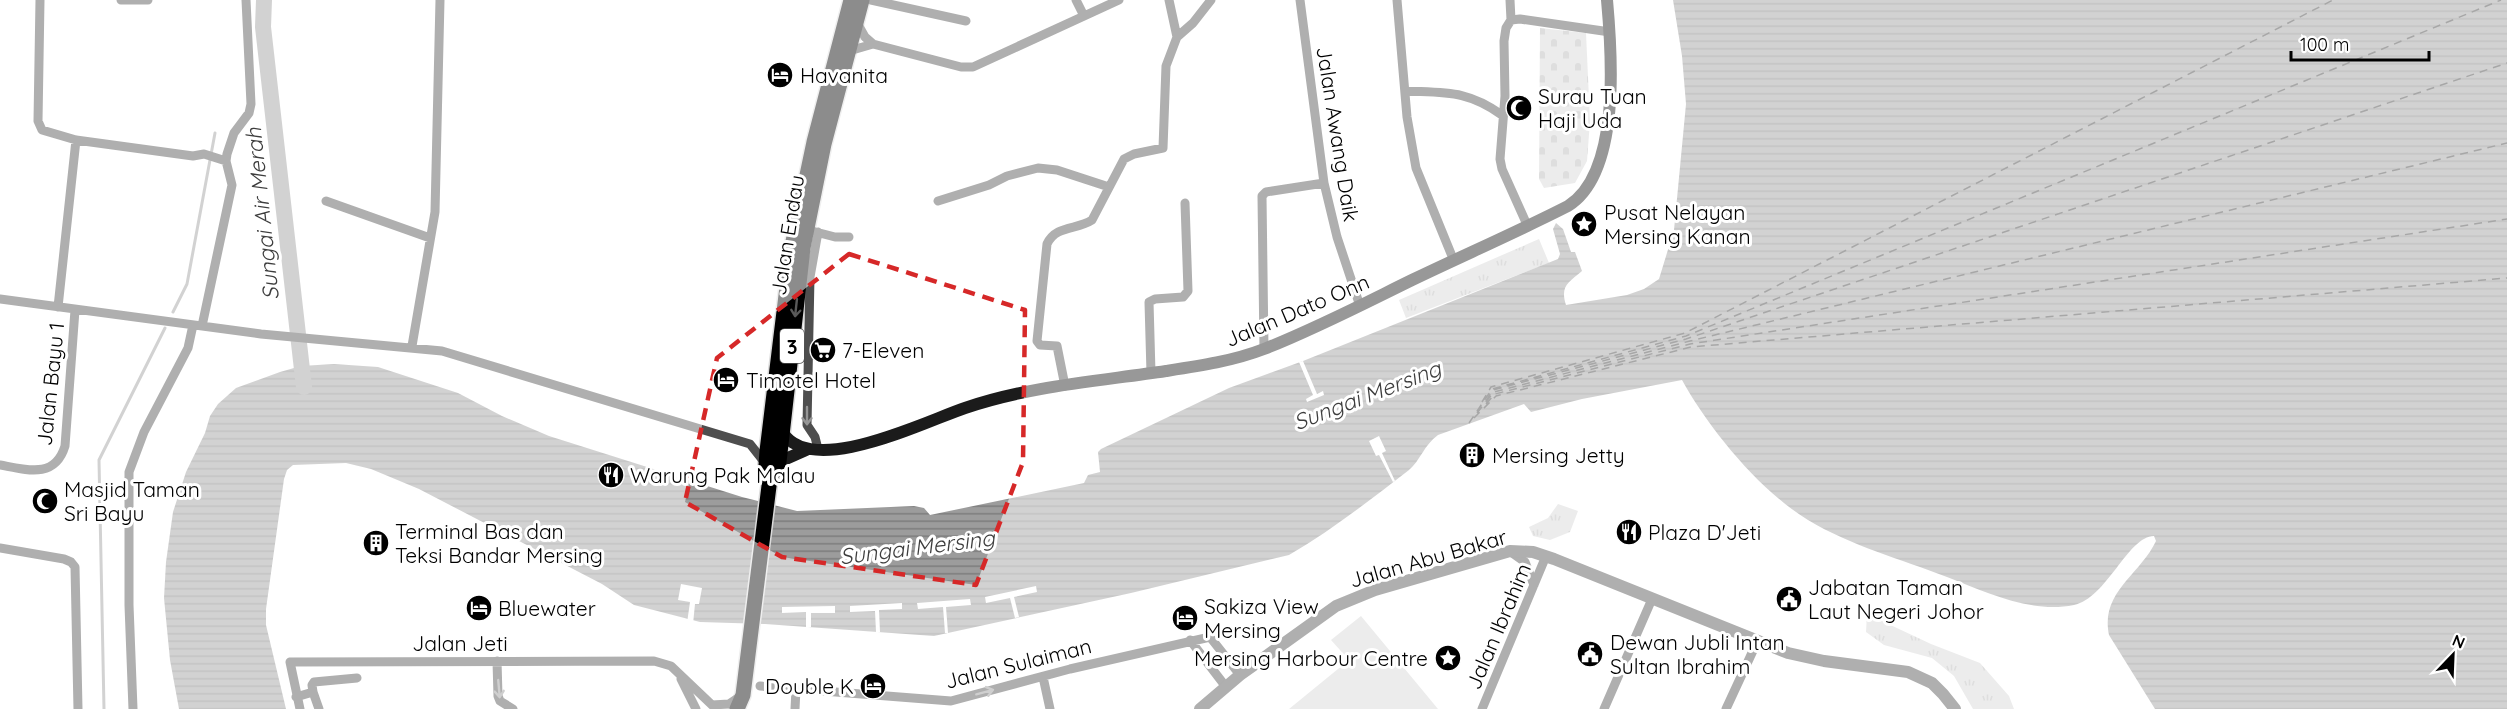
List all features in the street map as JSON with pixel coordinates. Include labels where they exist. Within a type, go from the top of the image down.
[{"type":"highway","name":"Jalan Endau","points":[[776,433],[805,276],[824,144],[844,54],[850,0]]},
{"type":"highway","name":"Jalan Endau","points":[[742,704],[776,433],[792,246],[814,142],[862,0]]},
{"type":"main road","name":"Jalan Dato Onn","points":[[772,469],[812,449],[873,443],[968,407],[1011,395],[1228,361],[1264,349],[1360,306],[1578,200],[1594,178],[1608,126],[1610,32],[1607,0]]},
{"type":"main road","points":[[776,433],[788,441],[812,449]]},
{"type":"street","points":[[40,0],[39,126],[47,133],[76,140],[194,156],[204,154],[226,161]]},
{"type":"street","points":[[121,0],[148,0]]},
{"type":"street","points":[[133,709],[129,605],[129,472],[144,432],[198,325],[232,185],[226,161],[234,133],[249,113],[251,104],[246,0]]},
{"type":"street","points":[[412,346],[438,179],[440,0]]},
{"type":"street","points":[[871,0],[966,21]]},
{"type":"street","points":[[1076,0],[1084,16]]},
{"type":"street","points":[[856,21],[865,37],[873,44],[961,67],[973,67],[1119,0]]},
{"type":"street","points":[[1065,386],[1057,346],[1040,345],[1037,341],[1046,251],[1053,234],[1092,220],[1121,163],[1128,156],[1163,148],[1166,123],[1166,71],[1177,37],[1169,0]]},
{"type":"street","points":[[1177,37],[1193,23],[1211,0]]},
{"type":"street","name":"Jalan Awang Daik","points":[[1300,0],[1324,183],[1334,227],[1360,306]]},
{"type":"street","points":[[1397,0],[1405,91],[1416,168],[1454,261]]},
{"type":"street","points":[[1510,0],[1511,20],[1506,28],[1504,41],[1505,96],[1502,115],[1501,164],[1528,226]]},
{"type":"street","points":[[1511,20],[1532,20],[1610,32]]},
{"type":"street","points":[[844,54],[873,44]]},
{"type":"street","points":[[1405,91],[1466,95],[1481,101],[1502,115]]},
{"type":"street","points":[[58,307],[76,140]]},
{"type":"street","points":[[938,201],[988,185],[1007,176],[1038,168],[1057,170],[1109,187]]},
{"type":"street","points":[[1264,349],[1262,196],[1266,192],[1324,183]]},
{"type":"street","points":[[326,201],[430,238]]},
{"type":"street","points":[[1151,373],[1149,302],[1155,299],[1183,297],[1188,291],[1185,203]]},
{"type":"street","points":[[812,231],[836,237],[849,237]]},
{"type":"street","points":[[805,276],[807,424],[815,437],[812,449]]},
{"type":"street","points":[[0,299],[261,334],[412,346],[442,351],[750,444],[772,469]]},
{"type":"street","name":"Jalan Bayu 1","points":[[0,465],[39,470],[49,468],[62,456],[65,446],[75,310]]},
{"type":"street","points":[[750,444],[776,433]]},
{"type":"street","points":[[0,548],[64,559],[75,567],[78,709]]},
{"type":"street","points":[[1510,551],[1525,561],[1534,585]]},
{"type":"street","name":"Jalan Abu Bakar","points":[[1200,709],[1240,675],[1336,606],[1375,590],[1510,551],[1522,551],[1546,556],[1757,642],[1808,658],[1908,672],[1932,683],[1955,709]]},
{"type":"street","name":"Jalan Ibrahim","points":[[1482,709],[1546,556]]},
{"type":"street","points":[[1605,709],[1652,599]]},
{"type":"street","name":"Jalan Sulaiman","points":[[760,686],[951,702],[1190,640],[1210,637],[1240,675]]},
{"type":"street","points":[[1190,640],[1226,687]]},
{"type":"street","points":[[1726,709],[1757,642]]},
{"type":"street","points":[[497,661],[498,696],[500,701],[513,709]]},
{"type":"street","name":"Jalan Jeti","points":[[300,709],[290,662],[654,662],[671,666],[677,671]]},
{"type":"street","points":[[677,671],[712,705],[742,704]]},
{"type":"street","points":[[677,671],[696,709]]},
{"type":"street","points":[[1043,677],[1050,709]]},
{"type":"street","points":[[319,709],[312,683],[357,678]]},
{"type":"street","points":[[795,709],[796,689]]},
{"type":"street","points":[[296,697],[313,692]]},
{"type":"highlighted area","points":[[849,254],[1025,310],[1023,462],[976,585],[782,557],[685,502],[717,358]]},
{"type":"green space","points":[[1540,28],[1586,33],[1590,121],[1587,161],[1575,183],[1544,188],[1539,179]]},
{"type":"green space","points":[[1539,239],[1549,263],[1406,318],[1399,300]]},
{"type":"green space","points":[[1558,504],[1578,511],[1570,532],[1550,540],[1533,536],[1529,527],[1548,518]]},
{"type":"green space","points":[[1867,614],[1931,644],[1980,663],[2009,696],[2014,709],[1973,709],[1954,676],[1932,658],[1884,645],[1866,632]]},
{"type":"green space","points":[[1361,616],[1438,709],[1289,709],[1349,660],[1331,640]]},
{"type":"water","name":"Sungai Mersing","points":[[1673,0],[2507,0],[2507,709],[2155,709],[2109,635],[2108,620],[2110,607],[2116,595],[2149,553],[2156,541],[2154,536],[2144,539],[2135,546],[2097,591],[2086,600],[2074,605],[2042,607],[1993,595],[1841,537],[1790,508],[1737,458],[1706,418],[1682,380],[1582,399],[1531,412],[1524,404],[1438,435],[1429,443],[1409,470],[1336,525],[1289,555],[1131,593],[934,636],[765,624],[700,622],[634,605],[602,584],[419,489],[371,469],[346,463],[293,465],[287,470],[284,479],[266,609],[266,625],[286,709],[179,709],[170,660],[164,598],[173,512],[186,472],[205,433],[210,416],[218,404],[236,388],[301,366],[334,364],[378,367],[458,393],[502,416],[549,436],[742,497],[797,511],[914,506],[924,508],[930,515],[1084,483],[1088,475],[1100,472],[1098,452],[1101,449],[1229,388],[1303,361],[1558,259],[1560,254],[1553,229],[1556,223],[1563,229],[1571,252],[1575,252],[1582,271],[1569,282],[1565,289],[1566,305],[1627,295],[1644,289],[1659,279],[1674,230],[1686,104],[1682,56]]},
{"type":"pier","points":[[1303,361],[1317,394],[1323,391],[1324,395],[1307,402],[1306,399],[1313,395],[1299,362]]},
{"type":"pier","points":[[1379,436],[1386,451],[1382,453],[1395,481],[1393,482],[1369,441]]},
{"type":"pier","points":[[681,584],[702,588],[699,604],[695,604],[693,624],[687,623],[690,602],[678,600]]},
{"type":"pier","points":[[1036,586],[1037,592],[1014,597],[1019,617],[1015,618],[1010,598],[986,603],[985,597]]},
{"type":"pier","points":[[970,599],[971,605],[946,607],[948,633],[945,633],[943,607],[918,609],[917,603]]},
{"type":"pier","points":[[902,603],[902,609],[879,610],[880,632],[876,632],[875,611],[850,612],[850,606]]},
{"type":"pier","points":[[835,606],[835,613],[811,613],[811,627],[806,628],[806,612],[782,613],[782,607]]},
{"type":"waterway","name":"Sungai Air Merah","points":[[264,0],[263,27],[304,387]]},
{"type":"waterway","points":[[173,312],[187,284],[215,133]]},
{"type":"waterway","points":[[104,709],[99,460],[165,328]]},
{"type":"ferry route","points":[[1482,402],[1491,387],[1685,333],[2333,0]]},
{"type":"ferry route","points":[[1469,423],[1492,389],[1686,336],[2501,0]]},
{"type":"ferry route","points":[[1486,401],[1493,390],[1686,339],[2507,63]]},
{"type":"ferry route","points":[[1477,413],[1494,392],[1690,341],[2507,143]]},
{"type":"ferry route","points":[[1486,404],[1495,394],[1690,344],[2507,219]]},
{"type":"ferry route","points":[[1474,418],[1496,396],[1691,347],[2507,278]]},
{"type":"place","name":"Havanita","points":[[780,75]]},
{"type":"place","name":"Surau Tuan Haji Uda","points":[[1519,108]]},
{"type":"place","name":"Pusat Nelayan Mersing Kanan","points":[[1584,224]]},
{"type":"place","name":"7-Eleven","points":[[823,350]]},
{"type":"place","name":"Timotel Hotel","points":[[726,380]]},
{"type":"place","name":"Mersing Jetty","points":[[1472,455]]},
{"type":"place","name":"Warung Pak Malau","points":[[611,475]]},
{"type":"place","name":"Masjid Taman Sri Bayu","points":[[45,501]]},
{"type":"place","name":"Plaza D'Jeti","points":[[1629,532]]},
{"type":"place","name":"Terminal Bas dan Teksi Bandar Mersing","points":[[376,543]]},
{"type":"place","name":"Jabatan Taman Laut Negeri Johor","points":[[1789,599]]},
{"type":"place","name":"Bluewater","points":[[479,608]]},
{"type":"place","name":"Sakiza View Mersing","points":[[1185,618]]},
{"type":"place","name":"Dewan Jubli Intan Sultan Ibrahim","points":[[1590,654]]},
{"type":"place","name":"Mersing Harbour Centre","points":[[1448,658]]},
{"type":"place","name":"Double K","points":[[873,686]]}]
